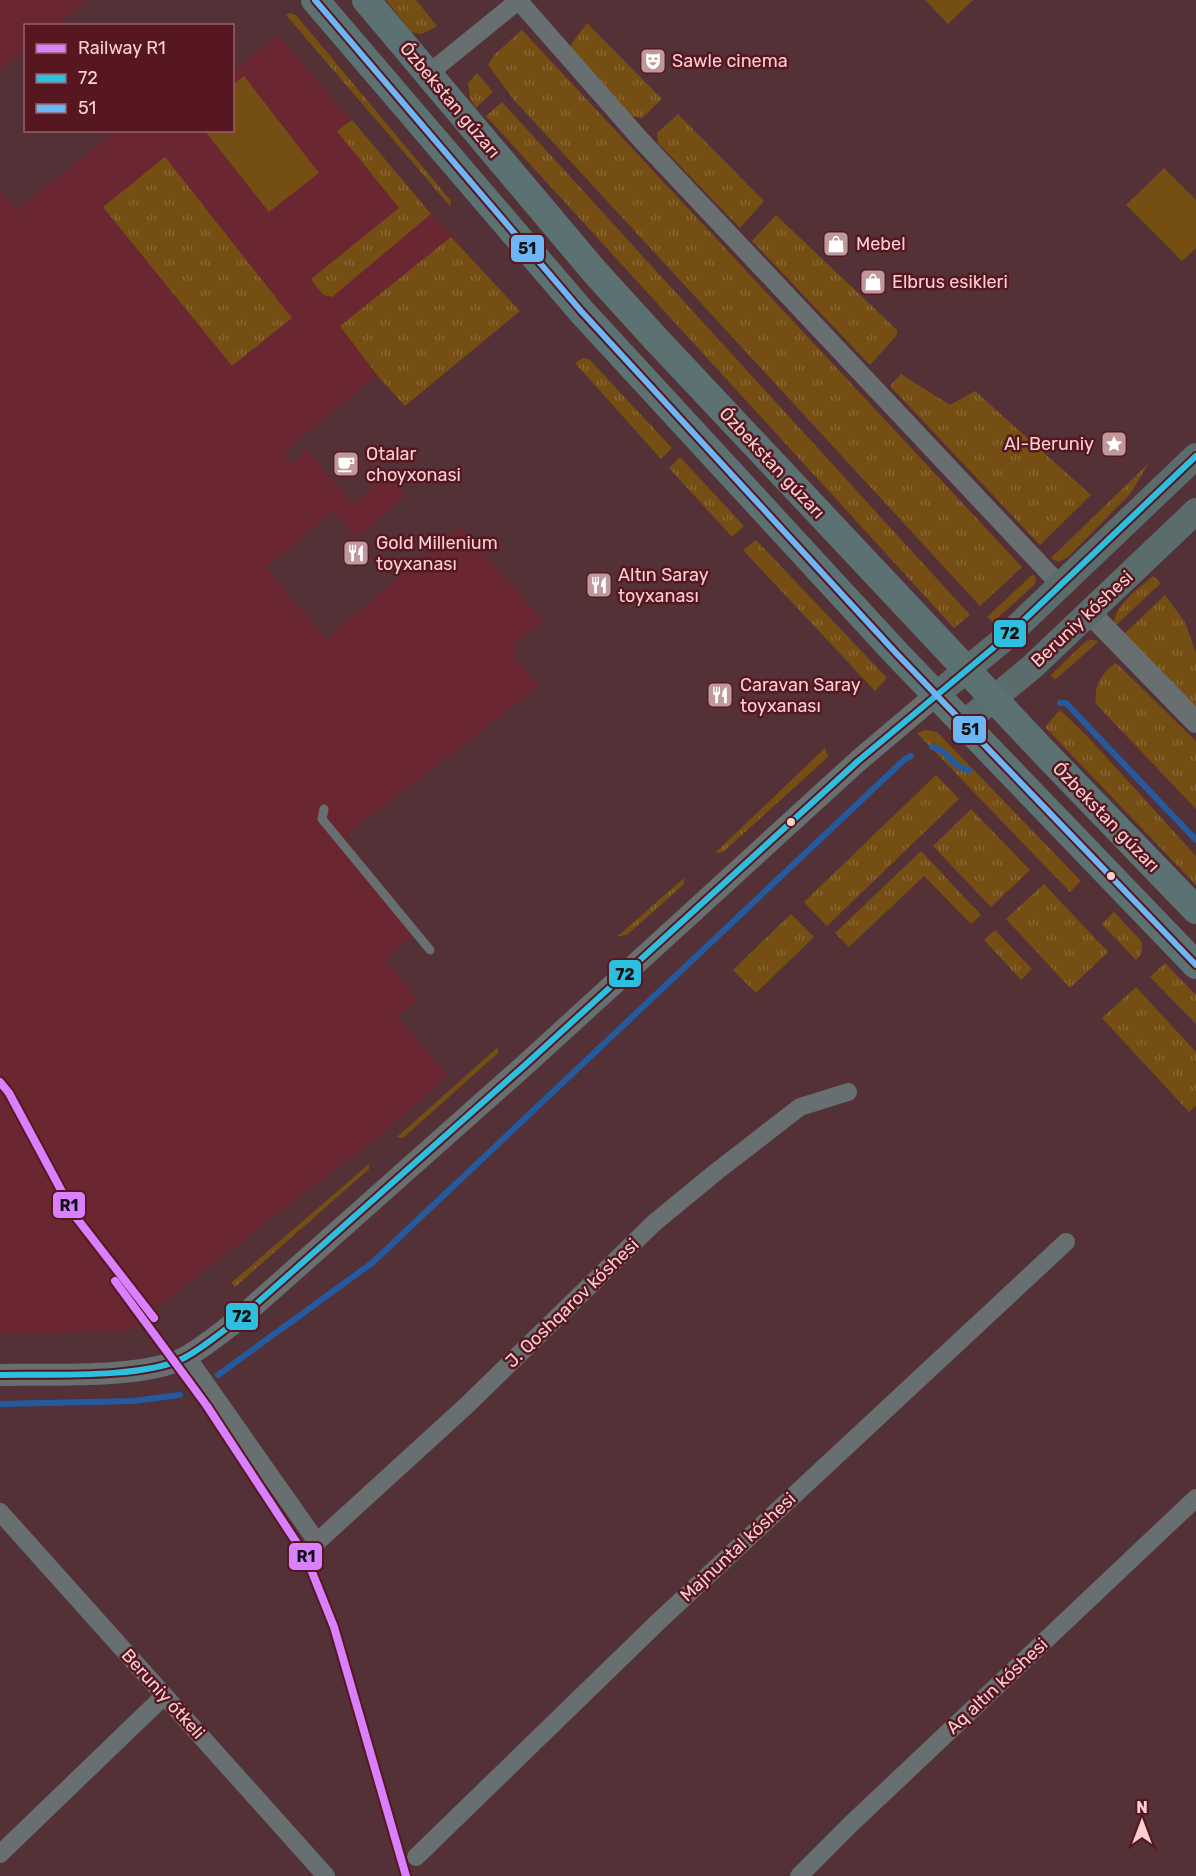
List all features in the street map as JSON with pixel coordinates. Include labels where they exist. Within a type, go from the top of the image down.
[{"type":"main road","name":"Ózbekstan gúzarı","points":[[315,0],[581,311],[936,695],[1196,965]]},
{"type":"main road","name":"Ózbekstan gúzarı","points":[[366,0],[609,287],[818,513],[1196,910]]},
{"type":"main road","points":[[936,695],[1004,639],[1196,456]]},
{"type":"main road","name":"Beruniy kóshesi","points":[[964,723],[1032,667],[1196,511]]},
{"type":"main road","points":[[1004,639],[1003,651],[1009,664],[1018,667],[1032,667]]},
{"type":"street","points":[[428,74],[519,0],[641,140],[1061,586]]},
{"type":"street","points":[[1089,612],[1196,722]]},
{"type":"street","points":[[0,1375],[142,1370],[187,1357],[238,1320],[525,1065],[858,761],[936,695]]},
{"type":"street","name":"J. Qoshqarov kóshesi","points":[[187,1357],[317,1542],[466,1406],[654,1223],[800,1107],[848,1092]]},
{"type":"street","name":"Majnuntal kóshesi","points":[[416,1857],[659,1621],[1066,1242]]},
{"type":"street","name":"Aq altın kóshesi","points":[[799,1876],[852,1822],[1196,1498]]},
{"type":"street","name":"Beruniy ótkeli","points":[[0,1512],[326,1876]]},
{"type":"street","points":[[0,1854],[164,1696]]},
{"type":"lane","points":[[324,809],[321,814],[322,819],[430,950]]},
{"type":"shaded area","points":[[0,0],[89,0],[58,24],[24,24],[24,51],[0,70]]},
{"type":"shaded area","points":[[278,34],[431,214],[520,311],[405,406],[377,375],[284,452],[292,463],[307,450],[353,504],[388,474],[406,495],[356,538],[333,511],[266,568],[326,639],[460,526],[543,620],[515,643],[514,656],[539,686],[344,837],[418,931],[386,959],[417,999],[398,1017],[448,1076],[375,1139],[129,1331],[0,1334],[0,190],[17,210],[114,132],[234,132],[234,70]]},
{"type":"green space","points":[[386,0],[416,0],[437,26],[422,34],[411,32]]},
{"type":"green space","points":[[925,0],[973,0],[948,24]]},
{"type":"green space","points":[[290,13],[296,15],[451,201],[450,206],[286,15]]},
{"type":"green space","points":[[587,23],[662,99],[642,118],[630,116],[570,46]]},
{"type":"green space","points":[[522,30],[1022,567],[980,606],[514,100],[488,65],[494,55]]},
{"type":"green space","points":[[477,73],[493,92],[476,108],[470,98],[468,83]]},
{"type":"green space","points":[[244,76],[319,173],[269,212],[206,132],[234,132],[234,84]]},
{"type":"green space","points":[[502,102],[970,615],[954,628],[486,116]]},
{"type":"green space","points":[[678,114],[764,201],[740,228],[658,143],[657,133]]},
{"type":"green space","points":[[352,120],[431,214],[332,297],[323,295],[311,279],[399,208],[337,131]]},
{"type":"green space","points":[[165,157],[292,318],[232,366],[103,207]]},
{"type":"green space","points":[[1164,168],[1196,200],[1196,248],[1182,261],[1126,205]]},
{"type":"green space","points":[[776,215],[897,330],[897,335],[870,365],[752,241]]},
{"type":"green space","points":[[451,237],[520,311],[405,406],[377,375],[340,326]]},
{"type":"green space","points":[[583,358],[589,359],[672,448],[661,459],[575,363]]},
{"type":"green space","points":[[901,374],[950,405],[975,391],[1091,495],[1040,545],[890,386]]},
{"type":"green space","points":[[680,457],[744,526],[732,537],[669,468]]},
{"type":"green space","points":[[1149,463],[1130,494],[1068,557],[1058,562],[1051,558]]},
{"type":"green space","points":[[756,540],[887,678],[875,691],[743,550]]},
{"type":"green space","points":[[1033,574],[1036,578],[1035,584],[993,622],[987,617]]},
{"type":"green space","points":[[1153,576],[1161,583],[1114,627],[1117,612],[1122,605]]},
{"type":"green space","points":[[1165,595],[1185,622],[1196,653],[1196,707],[1123,635]]},
{"type":"green space","points":[[1086,641],[1099,641],[1055,680],[1051,675]]},
{"type":"green space","points":[[1116,663],[1196,741],[1196,809],[1096,704],[1097,686],[1107,671]]},
{"type":"green space","points":[[1060,710],[1087,736],[1196,856],[1196,885],[1045,727]]},
{"type":"green space","points":[[925,730],[937,732],[1081,881],[1070,892],[917,733]]},
{"type":"green space","points":[[825,748],[828,757],[723,852],[715,853]]},
{"type":"green space","points":[[936,775],[959,799],[827,926],[804,902]]},
{"type":"green space","points":[[971,809],[1030,870],[991,907],[933,846]]},
{"type":"green space","points":[[921,851],[981,915],[971,924],[924,876],[849,947],[835,933]]},
{"type":"green space","points":[[684,878],[684,884],[627,935],[618,936]]},
{"type":"green space","points":[[1044,884],[1108,952],[1070,988],[1006,919]]},
{"type":"green space","points":[[1114,912],[1142,942],[1141,955],[1136,960],[1102,924]]},
{"type":"green space","points":[[791,914],[814,937],[756,993],[733,970]]},
{"type":"green space","points":[[995,930],[1032,969],[1021,980],[984,940]]},
{"type":"green space","points":[[1165,963],[1196,995],[1196,1024],[1150,977]]},
{"type":"green space","points":[[1136,987],[1196,1052],[1196,1105],[1189,1112],[1102,1018]]},
{"type":"green space","points":[[498,1047],[498,1053],[403,1138],[397,1137]]},
{"type":"green space","points":[[369,1164],[369,1169],[235,1287],[231,1283]]},
{"type":"waterway","points":[[1060,703],[1066,703],[1196,840]]},
{"type":"waterway","points":[[932,747],[942,751],[963,769],[969,770]]},
{"type":"waterway","points":[[218,1375],[372,1263],[905,759],[911,756]]},
{"type":"waterway","points":[[0,1404],[133,1401],[180,1395]]},
{"type":"rail line","name":"R1","points":[[0,1082],[9,1093],[75,1216],[154,1318]]},
{"type":"rail line","name":"R1","points":[[115,1281],[207,1406],[306,1557],[334,1627],[406,1876]]},
{"type":"transit line","name":"51","points":[[315,0],[581,311],[896,653],[1196,965]]},
{"type":"transit line","name":"72","points":[[0,1375],[95,1374],[166,1365],[191,1354],[238,1320],[525,1065],[858,761],[1004,639],[1196,456]]},
{"type":"place","name":"Sawle cinema","points":[[653,61]]},
{"type":"place","name":"Mebel","points":[[836,244]]},
{"type":"place","name":"Elbrus esikleri","points":[[873,282]]},
{"type":"place","name":"Al-Beruniy","points":[[1114,444]]},
{"type":"place","name":"Otalar choyxonasi","points":[[346,464]]},
{"type":"place","name":"Gold Millenium toyxanası","points":[[356,553]]},
{"type":"place","name":"Altın Saray toyxanası","points":[[599,585]]},
{"type":"place","name":"Caravan Saray toyxanası","points":[[720,695]]}]
